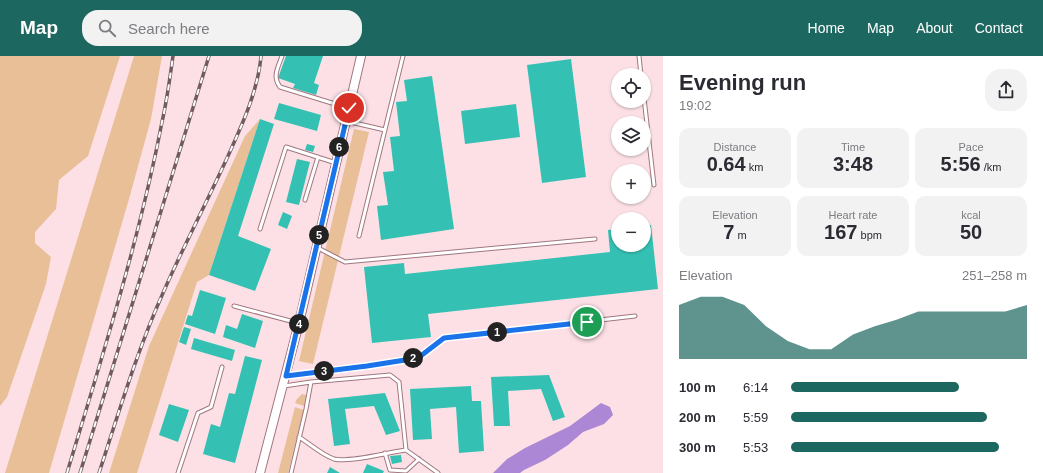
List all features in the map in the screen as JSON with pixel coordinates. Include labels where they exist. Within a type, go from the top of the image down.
[{"type":"main road","points":[[260,473],[284,386],[361,56]]},
{"type":"lane","points":[[282,56],[275,77],[276,82],[280,87],[349,108]]},
{"type":"lane","points":[[359,236],[403,56]]},
{"type":"lane","points":[[639,56],[640,68]]},
{"type":"lane","points":[[645,108],[654,185]]},
{"type":"lane","points":[[346,121],[385,130]]},
{"type":"lane","points":[[260,229],[286,147],[336,163]]},
{"type":"lane","points":[[305,200],[318,157]]},
{"type":"lane","points":[[316,247],[344,262],[595,239]]},
{"type":"lane","points":[[234,306],[299,323]]},
{"type":"lane","points":[[286,376],[418,358],[444,338],[635,316]]},
{"type":"lane","points":[[178,473],[198,413],[211,407],[222,367]]},
{"type":"lane","points":[[284,386],[311,382],[390,376],[399,382],[406,450]]},
{"type":"lane","points":[[291,473],[311,382]]},
{"type":"lane","points":[[299,437],[327,456],[335,459],[346,460],[406,450],[438,473]]},
{"type":"lane","points":[[385,453],[390,470],[406,471],[419,459]]},
{"type":"shaded area","points":[[0,56],[120,56],[88,156],[59,180],[56,209],[35,232],[35,243],[51,257],[46,284],[7,397],[0,406]]},
{"type":"shaded area","points":[[134,56],[162,56],[151,119],[49,473],[5,473]]},
{"type":"shaded area","points":[[260,119],[209,275],[197,282],[137,473],[109,473],[149,346],[245,136]]},
{"type":"shaded area","points":[[354,129],[369,132],[313,364],[299,361]]},
{"type":"shaded area","points":[[302,394],[307,395],[304,406],[295,403]]},
{"type":"shaded area","points":[[601,403],[610,407],[613,415],[604,424],[583,432],[568,445],[545,460],[520,473],[493,473],[507,459],[525,448],[570,426]]},
{"type":"shaded area","points":[[295,407],[304,410],[288,473],[278,473]]},
{"type":"building","points":[[286,56],[323,56],[314,83],[319,85],[316,95],[293,88],[295,84],[278,78]]},
{"type":"building","points":[[571,59],[586,177],[542,183],[527,65]]},
{"type":"building","points":[[432,76],[454,229],[381,240],[377,206],[388,205],[383,172],[394,171],[390,137],[400,136],[396,102],[407,101],[404,80]]},
{"type":"building","points":[[279,103],[321,115],[317,131],[274,119]]},
{"type":"building","points":[[516,104],[520,137],[465,144],[461,111]]},
{"type":"building","points":[[260,119],[274,124],[238,236],[271,249],[255,291],[209,275]]},
{"type":"building","points":[[307,144],[315,146],[313,152],[305,150]]},
{"type":"building","points":[[297,159],[310,162],[299,205],[286,202]]},
{"type":"building","points":[[283,212],[292,216],[287,229],[278,225]]},
{"type":"building","points":[[651,225],[658,289],[428,314],[431,337],[372,343],[364,267],[404,263],[405,274],[610,252],[608,230],[611,230],[611,252],[651,252]]},
{"type":"building","points":[[200,290],[226,298],[215,334],[185,324],[188,315],[192,316]]},
{"type":"building","points":[[242,314],[263,321],[255,348],[223,337],[226,325],[237,329]]},
{"type":"building","points":[[184,327],[191,329],[186,345],[179,342]]},
{"type":"building","points":[[194,338],[235,350],[232,361],[191,349]]},
{"type":"building","points":[[245,356],[262,360],[235,463],[203,454],[211,424],[220,427],[229,393],[235,394]]},
{"type":"building","points":[[549,375],[565,417],[553,421],[541,389],[508,391],[510,426],[494,426],[491,377]]},
{"type":"building","points":[[471,386],[472,401],[481,401],[484,451],[459,453],[456,407],[430,409],[432,439],[413,440],[410,389]]},
{"type":"building","points":[[385,393],[400,431],[386,435],[374,406],[345,409],[350,444],[334,446],[328,399]]},
{"type":"building","points":[[169,404],[189,410],[178,442],[159,435]]},
{"type":"building","points":[[401,455],[402,462],[392,464],[390,456]]},
{"type":"building","points":[[367,464],[384,471],[383,473],[363,473]]},
{"type":"building","points":[[330,467],[340,473],[327,473]]},
{"type":"railway","points":[[67,473],[131,255],[164,114],[173,56]]},
{"type":"railway","points":[[80,473],[209,56]]},
{"type":"railway","points":[[99,473],[129,382],[154,315],[244,120],[257,82],[261,56]]},
{"type":"route","points":[[349,108],[286,376],[418,358],[444,338],[587,322]]}]
